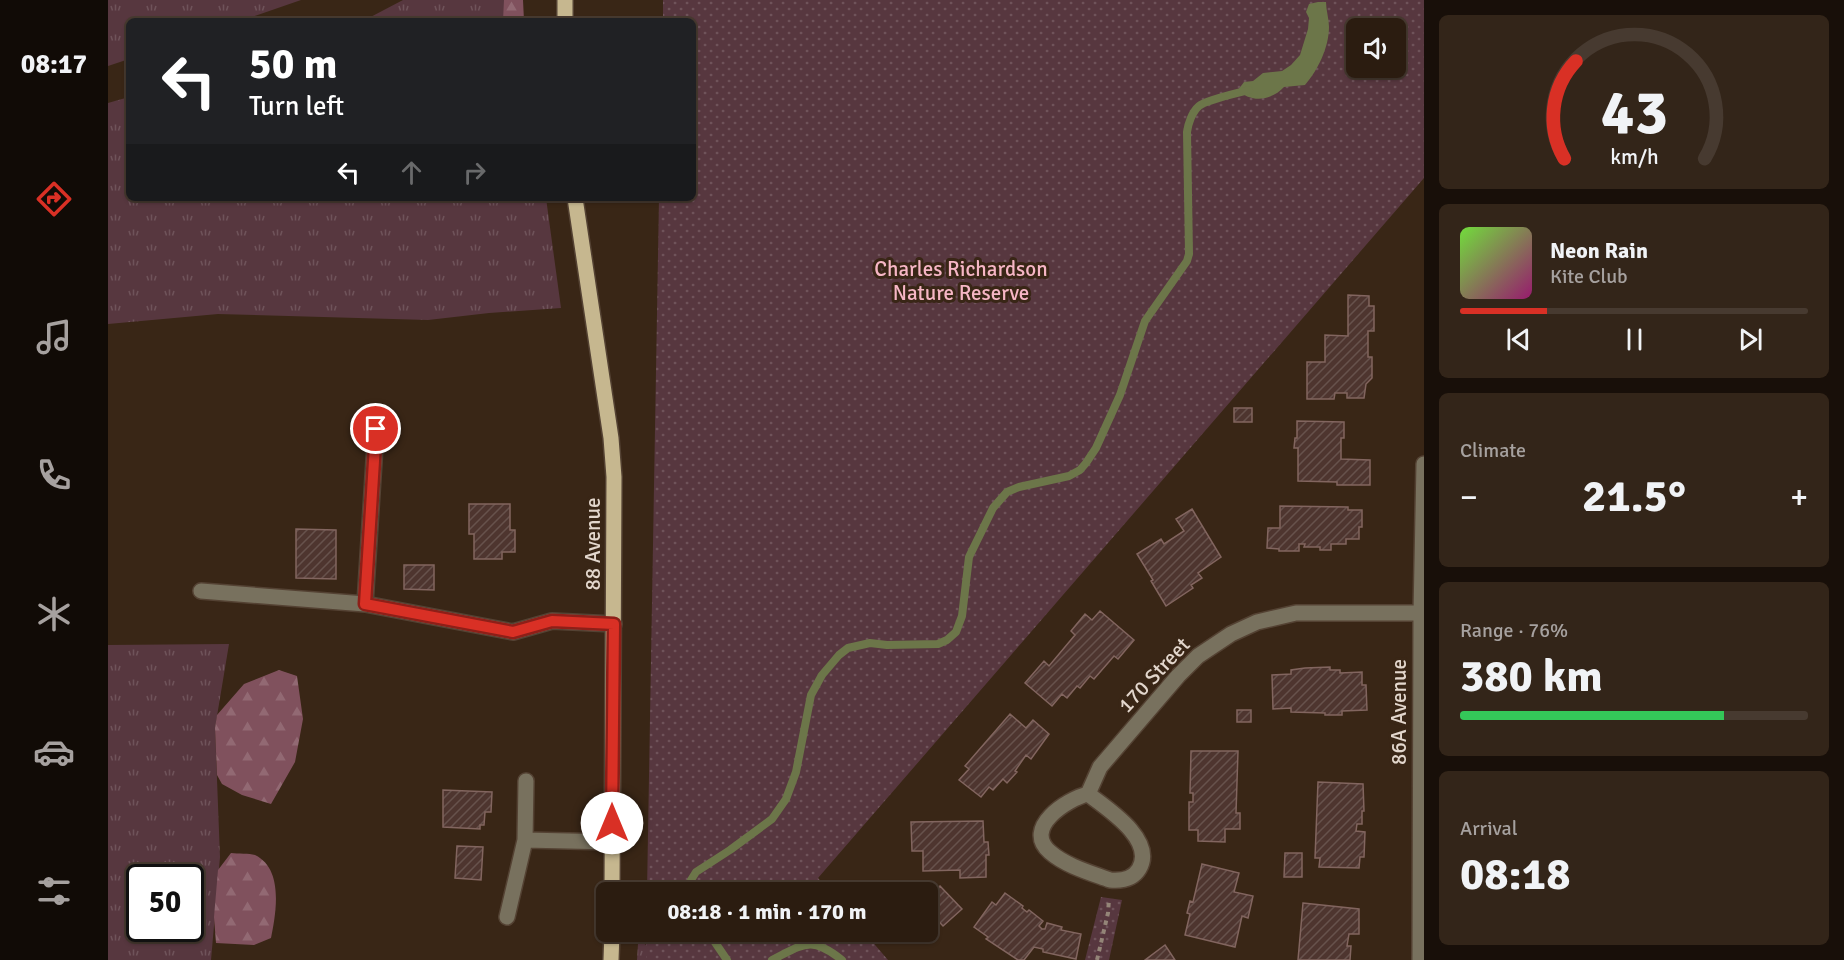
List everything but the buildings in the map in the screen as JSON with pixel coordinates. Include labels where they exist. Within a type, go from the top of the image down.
[{"type":"main road","points":[[565,0],[565,18]]},
{"type":"main road","name":"88 Avenue","points":[[575,201],[611,438],[615,515],[612,882]]},
{"type":"main road","points":[[611,960],[612,942]]},
{"type":"street","points":[[365,604],[376,429]]},
{"type":"street","name":"86A Avenue","points":[[1420,960],[1424,464]]},
{"type":"street","points":[[201,591],[365,604],[513,632],[552,621],[614,624]]},
{"type":"street","name":"170 Street","points":[[1088,794],[1100,767],[1188,665],[1205,651],[1244,627],[1270,618],[1306,612],[1421,613]]},
{"type":"street","points":[[507,917],[525,840],[526,781]]},
{"type":"street","points":[[1088,794],[1134,834],[1143,852],[1143,860],[1136,874],[1127,879],[1110,880],[1057,857],[1043,843],[1042,831],[1048,817],[1075,798],[1088,794]]},
{"type":"street","points":[[525,840],[612,842]]},
{"type":"path","points":[[1097,960],[1108,913],[1110,880]]},
{"type":"green space","points":[[108,0],[301,0],[249,18],[126,18],[126,60],[108,66]]},
{"type":"green space","points":[[403,0],[504,0],[504,18],[369,18]]},
{"type":"green space","points":[[504,0],[523,0],[524,18],[503,18]]},
{"type":"green space","name":"Charles Richardson Nature Reserve","points":[[663,0],[1424,0],[1424,178],[818,878],[821,882],[647,882],[659,201],[696,201],[696,18],[663,18]]},
{"type":"green space","points":[[126,98],[126,201],[546,201],[561,308],[428,320],[218,314],[108,324],[108,103]]},
{"type":"green space","points":[[229,644],[215,728],[220,857],[211,960],[108,960],[108,645]]},
{"type":"green space","points":[[279,670],[297,676],[303,719],[295,762],[271,804],[242,795],[222,784],[217,775],[215,728],[217,715],[244,684]]},
{"type":"green space","points":[[231,853],[255,855],[270,870],[274,881],[276,904],[271,938],[254,945],[216,943],[214,917],[218,870]]},
{"type":"green space","points":[[1101,897],[1122,900],[1109,960],[1085,960]]},
{"type":"green space","points":[[643,942],[669,960],[637,960],[638,944]]},
{"type":"green space","points":[[646,942],[873,942],[888,960],[646,960]]},
{"type":"shaded area","points":[[1326,2],[1329,35],[1322,58],[1305,85],[1284,87],[1274,95],[1262,99],[1249,97],[1238,90],[1244,82],[1253,81],[1263,73],[1282,71],[1291,65],[1300,55],[1308,29],[1309,18],[1306,12],[1309,4]]},
{"type":"waterway","points":[[690,882],[696,872],[772,819],[786,799],[796,772],[811,695],[822,675],[839,655],[848,648],[870,643],[938,644],[947,640],[956,632],[962,616],[969,557],[993,508],[1007,492],[1019,487],[1069,476],[1080,470],[1086,463],[1096,448],[1120,395],[1145,321],[1187,261],[1189,254],[1187,132],[1191,118],[1203,104],[1249,90]]},
{"type":"waterway","points":[[715,942],[727,960]]},
{"type":"waterway","points":[[772,960],[800,946],[807,945],[822,947],[842,960]]},
{"type":"route","points":[[376,429],[365,604],[513,632],[552,621],[614,624],[612,823]]}]
